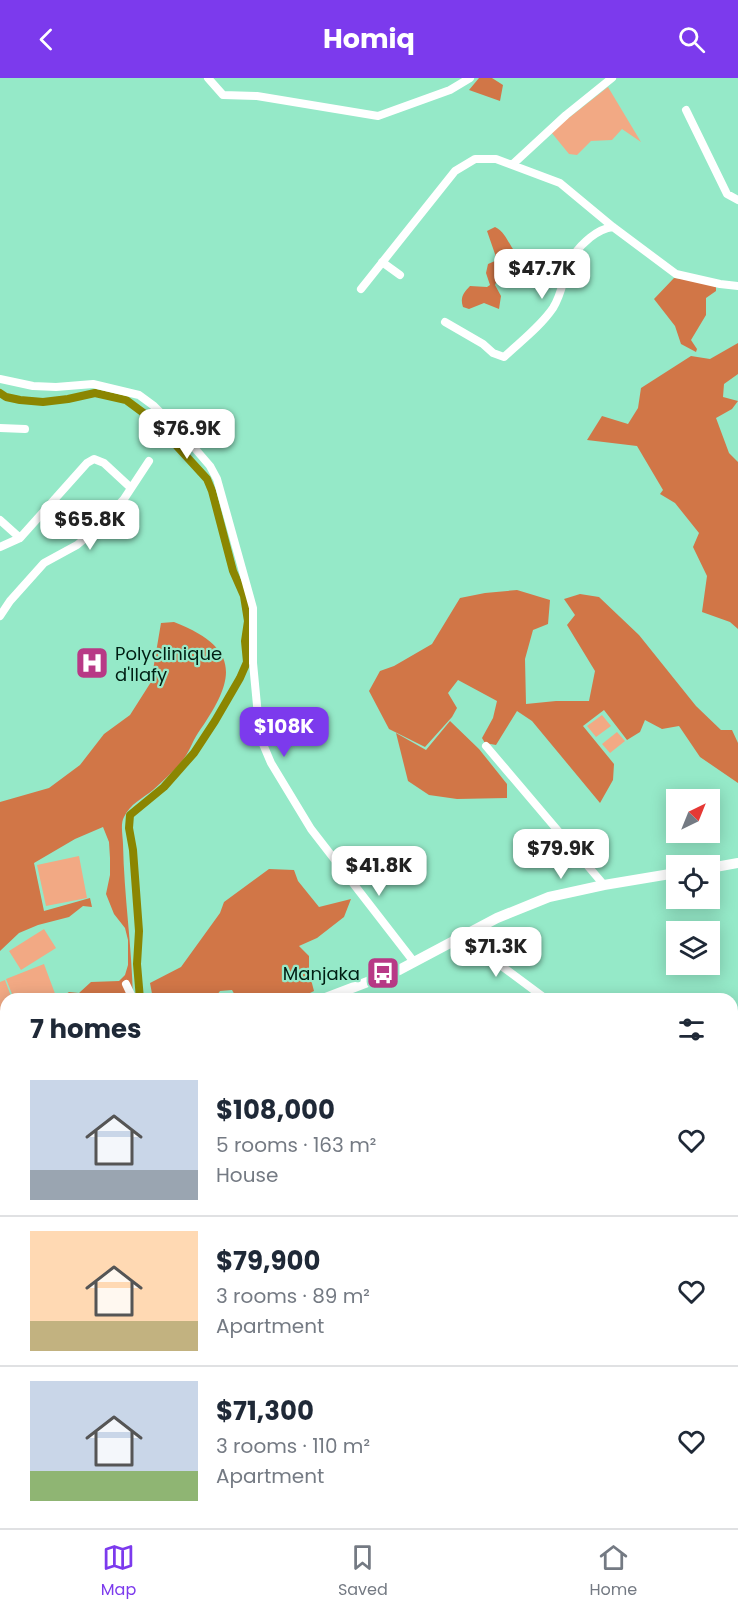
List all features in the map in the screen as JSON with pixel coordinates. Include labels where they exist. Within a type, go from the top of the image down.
[{"type":"main road","points":[[720,866],[738,862]]},
{"type":"main road","points":[[339,993],[399,970],[496,918],[549,897],[666,875]]},
{"type":"street","points":[[208,78],[223,95],[257,96],[378,116],[450,90],[470,78]]},
{"type":"street","points":[[513,164],[566,115],[612,78]]},
{"type":"street","points":[[686,110],[727,194],[738,200]]},
{"type":"street","points":[[360,289],[455,171],[475,159],[496,159],[560,183],[613,227],[676,274],[738,286]]},
{"type":"street","points":[[445,322],[483,344],[493,353],[504,357],[536,328],[551,310],[562,292],[573,257],[602,228],[613,227]]},
{"type":"street","points":[[382,262],[400,275]]},
{"type":"street","points":[[0,378],[33,386],[93,384],[140,395],[154,406],[210,466],[219,485],[254,608],[253,663],[260,737],[271,763],[311,829],[414,962]]},
{"type":"street","points":[[0,428],[25,429]]},
{"type":"street","points":[[0,547],[20,538],[87,463],[94,459],[104,463],[131,488]]},
{"type":"street","points":[[0,616],[10,600],[44,563],[77,545],[94,531],[124,499],[148,461]]},
{"type":"street","points":[[0,520],[20,538]]},
{"type":"street","points":[[486,746],[604,885]]},
{"type":"street","points":[[461,936],[538,993]]},
{"type":"street","points":[[126,984],[130,993]]},
{"type":"shaded area","points":[[479,78],[492,78],[503,85],[500,101],[469,90]]},
{"type":"shaded area","points":[[608,87],[641,142],[622,129],[612,140],[591,141],[577,155],[569,154],[551,132]]},
{"type":"shaded area","points":[[495,227],[504,235],[516,253],[538,271],[540,281],[517,276],[509,281],[499,275],[495,285],[501,296],[499,309],[484,303],[469,309],[463,307],[463,296],[470,286],[487,287],[490,285],[486,273],[488,264],[495,261],[495,254],[487,231]]},
{"type":"shaded area","points":[[674,278],[697,280],[716,287],[716,291],[706,298],[706,315],[691,340],[697,349],[696,352],[681,344],[675,326],[654,299]]},
{"type":"shaded area","points":[[738,343],[738,374],[724,384],[723,397],[738,401],[732,409],[716,418],[729,453],[738,462],[738,629],[730,622],[702,612],[707,576],[693,547],[699,533],[675,503],[660,494],[663,490],[637,446],[587,440],[602,416],[628,424],[638,408],[641,388],[691,356],[710,359]]},
{"type":"shaded area","points":[[517,590],[550,600],[548,624],[533,630],[525,659],[526,704],[589,701],[595,671],[567,625],[575,615],[564,599],[580,594],[599,597],[639,635],[696,706],[721,730],[732,730],[738,743],[738,783],[700,757],[679,726],[662,729],[645,720],[640,732],[627,740],[604,710],[583,726],[614,764],[613,780],[600,803],[532,721],[517,711],[496,745],[485,743],[482,738],[493,718],[497,701],[458,680],[448,693],[457,708],[452,717],[425,747],[389,729],[369,691],[380,671],[394,666],[432,644],[460,598]]},
{"type":"shaded area","points":[[174,622],[196,632],[212,643],[222,655],[226,668],[225,682],[220,697],[184,758],[161,783],[133,805],[123,820],[133,993],[79,993],[91,982],[119,981],[125,975],[128,965],[128,940],[125,928],[114,914],[106,894],[110,875],[110,858],[109,842],[103,827],[75,839],[34,863],[44,911],[90,898],[92,907],[83,906],[69,917],[38,925],[19,933],[0,951],[0,802],[49,788],[80,765],[104,734],[130,715],[151,682],[161,623]]},
{"type":"shaded area","points":[[602,715],[611,726],[596,737],[587,726]]},
{"type":"shaded area","points":[[450,721],[479,749],[507,784],[507,798],[457,799],[429,795],[408,781],[396,733],[426,750]]},
{"type":"shaded area","points":[[617,732],[625,741],[610,753],[602,744]]},
{"type":"shaded area","points":[[79,856],[87,898],[46,906],[37,865]]},
{"type":"shaded area","points":[[269,869],[294,870],[298,881],[319,907],[351,899],[344,917],[317,938],[299,946],[309,956],[309,972],[314,991],[310,993],[234,993],[232,990],[218,993],[152,993],[150,983],[181,967],[220,913],[224,902]]},
{"type":"shaded area","points":[[44,929],[56,948],[21,970],[9,951]]},
{"type":"shaded area","points":[[44,964],[55,993],[12,993],[6,979]]},
{"type":"shaded area","points":[[5,980],[10,993],[0,993],[0,982]]},
{"type":"waterway","points":[[0,393],[20,400],[43,402],[95,393],[126,400],[153,420],[207,479],[233,571],[244,596],[248,621],[245,641],[247,662],[240,678],[194,753],[164,787],[130,815],[129,828],[133,850],[139,931],[137,964],[139,993]]},
{"type":"place","name":"Polyclinique d'Ilafy","points":[[92,663]]},
{"type":"place","name":"Manjaka","points":[[383,973]]}]
